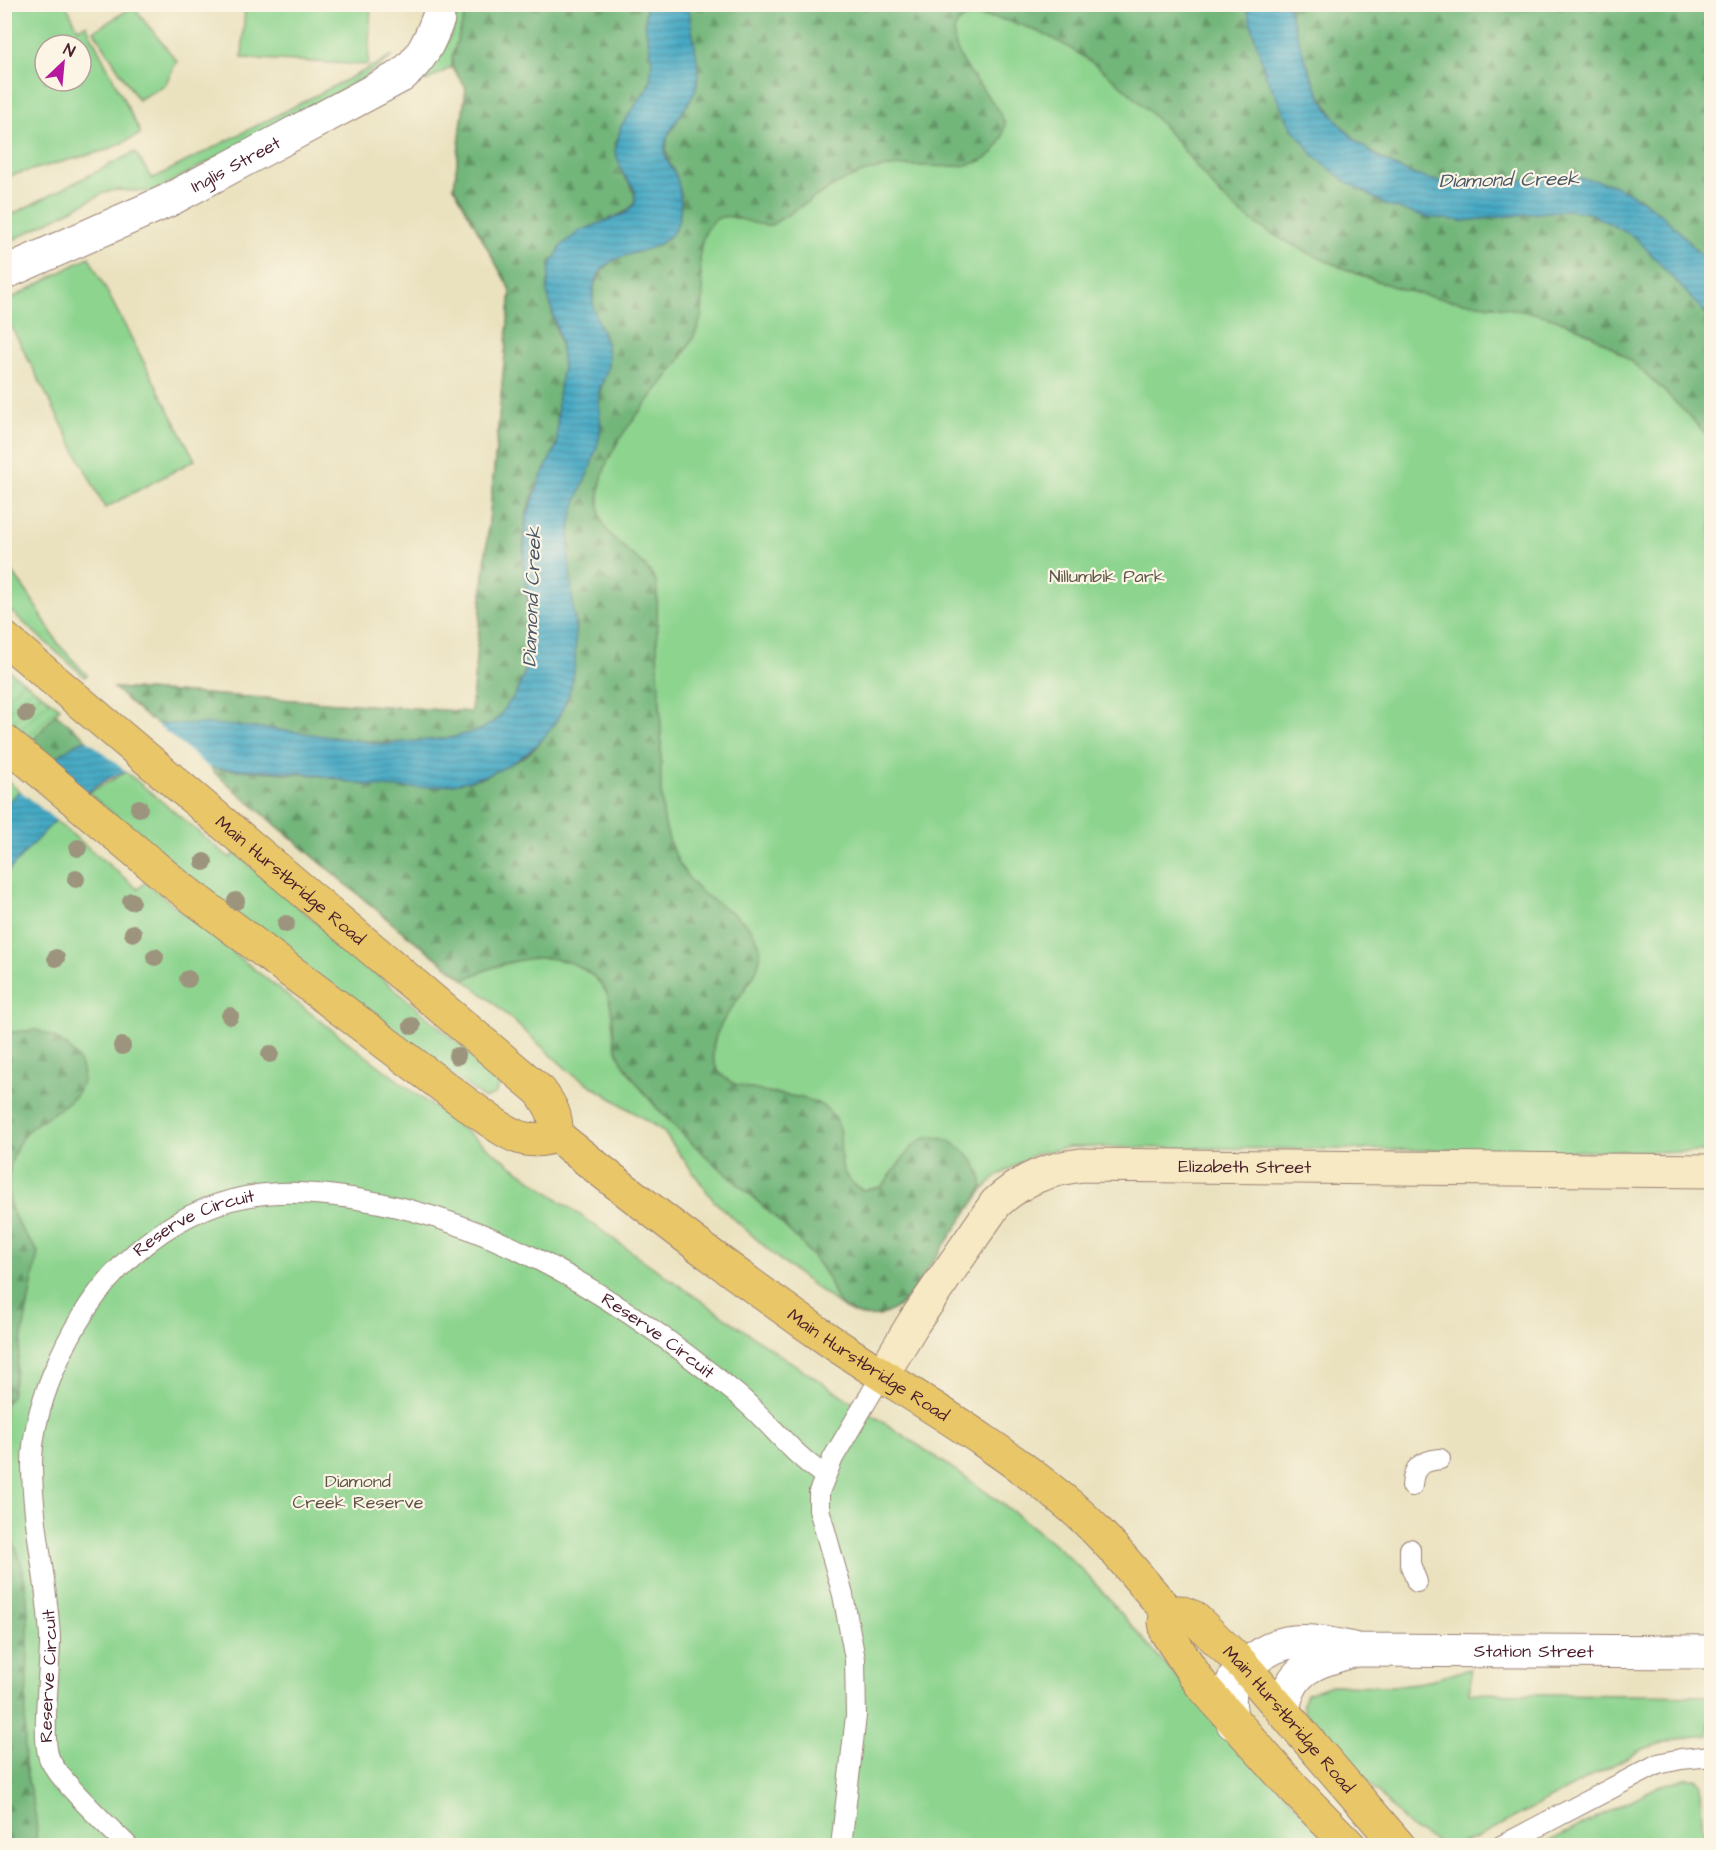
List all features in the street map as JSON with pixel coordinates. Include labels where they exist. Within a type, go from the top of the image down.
[{"type":"main road","name":"Main Hurstbridge Road","points":[[4,638],[540,1091],[551,1106],[556,1121],[556,1135],[665,1222],[1062,1499],[1123,1560],[1167,1611],[1180,1612],[1193,1617],[1244,1665],[1399,1841]]},
{"type":"main road","points":[[11,747],[156,869],[510,1134],[528,1141],[543,1141],[556,1135]]},
{"type":"main road","points":[[1167,1611],[1165,1622],[1167,1634],[1177,1652],[1233,1723],[1350,1845]]},
{"type":"street","name":"Inglis Street","points":[[4,273],[167,201],[400,76],[415,64],[428,47],[438,19]]},
{"type":"street","name":"Elizabeth Street","points":[[882,1375],[914,1322],[996,1203],[1032,1176],[1055,1168],[1082,1165],[1712,1171]]},
{"type":"street","name":"Station Street","points":[[1233,1723],[1228,1707],[1229,1693],[1234,1679],[1244,1665],[1270,1649],[1290,1642],[1331,1644],[1358,1650],[1712,1652]]},
{"type":"street","name":"Station Street","points":[[1283,1712],[1285,1697],[1297,1675],[1317,1662],[1358,1650]]},
{"type":"lane","name":"Reserve Circuit","points":[[128,1845],[57,1771],[45,1746],[50,1638],[46,1584],[37,1538],[32,1462],[36,1426],[65,1343],[84,1309],[112,1275],[166,1228],[220,1203],[257,1195],[298,1193],[353,1198],[414,1212],[525,1251],[618,1304],[685,1352],[739,1395],[794,1454],[824,1475]]},
{"type":"lane","points":[[841,1845],[857,1698],[849,1621],[819,1509],[819,1492],[824,1475],[882,1375]]},
{"type":"lane","points":[[1412,1486],[1415,1470],[1420,1464],[1440,1459]]},
{"type":"lane","points":[[1410,1548],[1410,1564],[1417,1582]]},
{"type":"lane","points":[[1501,1845],[1658,1764],[1712,1756]]},
{"type":"green space","points":[[5,4],[66,5],[78,28],[86,25],[90,33],[33,33],[33,93],[93,93],[93,39],[141,134],[107,150],[5,177]]},
{"type":"green space","points":[[245,5],[371,5],[368,65],[242,58]]},
{"type":"green space","name":"Nillumbik Park","points":[[452,5],[1711,5],[1711,1152],[1069,1147],[1035,1154],[994,1178],[974,1200],[902,1305],[880,1316],[858,1315],[845,1309],[782,1262],[714,1201],[663,1131],[570,1072],[488,998],[398,928],[114,688],[471,712],[511,291],[454,187],[466,88],[452,67],[424,82],[421,77],[452,33],[455,14]]},
{"type":"green space","points":[[468,5],[646,5],[645,24],[652,59],[650,84],[637,105],[623,174],[633,191],[634,202],[626,211],[608,219],[552,313],[563,366],[557,415],[558,440],[530,502],[525,522],[523,547],[528,650],[524,674],[514,697],[498,718],[475,732],[445,740],[369,741],[228,726],[156,723],[114,688],[471,712],[511,291],[454,187],[466,88],[452,67],[452,57]]},
{"type":"green space","points":[[689,5],[1246,5],[1290,125],[1462,221],[1567,210],[1589,213],[1613,223],[1635,237],[1654,255],[1711,319],[1711,439],[1634,364],[1599,339],[1580,329],[1562,321],[1526,311],[1432,297],[1409,291],[1333,264],[1283,240],[1232,206],[1152,115],[1086,58],[1035,30],[1008,21],[981,16],[971,16],[958,23],[954,37],[961,59],[993,102],[1005,123],[1001,141],[992,154],[980,161],[965,165],[900,166],[862,173],[830,188],[771,225],[756,224],[734,217],[714,221],[706,231],[700,255],[703,293],[701,318],[691,343],[676,366],[639,412],[608,460],[600,486],[600,513],[609,533],[643,564],[656,582],[662,800],[665,824],[672,848],[695,886],[742,920],[755,935],[759,944],[760,957],[756,970],[721,1024],[715,1038],[713,1053],[717,1069],[727,1080],[742,1087],[797,1097],[827,1109],[835,1118],[839,1129],[841,1162],[844,1172],[851,1182],[863,1190],[881,1187],[914,1145],[924,1139],[934,1137],[947,1140],[962,1149],[971,1157],[981,1177],[983,1189],[910,1295],[896,1308],[880,1315],[855,1314],[842,1306],[823,1271],[801,1243],[779,1220],[684,1136],[641,1089],[617,1051],[610,1003],[606,992],[586,971],[572,963],[541,958],[510,962],[465,979],[398,928],[209,768],[316,775],[372,786],[438,786],[482,778],[526,756],[539,744],[550,728],[567,700],[576,626],[568,569],[572,509],[600,434],[599,394],[608,367],[607,345],[592,306],[594,286],[602,271],[615,258],[662,243],[675,229],[681,194],[675,173],[666,157],[667,138],[696,88],[698,66],[689,27]]},
{"type":"green space","points":[[1288,5],[1711,5],[1711,267],[1665,218],[1639,197],[1572,178],[1477,184],[1430,181],[1393,166],[1360,144],[1337,121],[1316,88]]},
{"type":"green space","points":[[133,7],[177,61],[165,85],[138,100],[94,31]]},
{"type":"green space","points":[[393,56],[360,80],[153,192],[117,190],[106,192],[5,244],[5,218],[135,152],[152,179]]},
{"type":"green space","points":[[89,257],[195,460],[105,508],[5,314],[5,302]]},
{"type":"green space","points":[[13,573],[59,645],[87,675],[85,677],[5,606],[5,579]]},
{"type":"green space","points":[[4,667],[60,708],[30,744],[25,743],[5,723]]},
{"type":"green space","points":[[55,713],[87,739],[51,762],[30,744]]},
{"type":"green space","points":[[126,772],[230,858],[235,853],[492,1072],[500,1083],[495,1094],[485,1099],[253,930],[88,793]]},
{"type":"green space","name":"Diamond Creek Reserve","points":[[4,778],[138,889],[145,882],[292,999],[516,1168],[668,1278],[1014,1512],[1081,1569],[1187,1688],[1334,1845],[5,1845]]},
{"type":"green space","points":[[35,1030],[55,1038],[72,1052],[82,1070],[82,1081],[78,1091],[68,1102],[37,1123],[24,1136],[10,1167],[9,1191],[13,1213],[38,1252],[11,1396],[5,1404],[5,1033]]},
{"type":"green space","points":[[4,1529],[17,1549],[24,1576],[28,1607],[25,1763],[35,1815],[35,1845],[5,1845]]},
{"type":"green space","points":[[1470,1669],[1470,1693],[1712,1696],[1708,1736],[1676,1739],[1643,1749],[1474,1839],[1453,1845],[1441,1844],[1412,1829],[1306,1716],[1302,1704],[1306,1694],[1332,1685],[1393,1686],[1423,1682]]},
{"type":"green space","points":[[1686,1778],[1696,1778],[1701,1783],[1702,1824],[1708,1845],[1542,1845],[1659,1786]]},
{"type":"water","name":"Diamond Creek","points":[[646,5],[689,5],[698,79],[692,97],[671,130],[665,148],[666,158],[676,176],[679,189],[680,211],[677,225],[665,241],[606,265],[598,275],[593,290],[594,309],[606,346],[608,365],[599,392],[600,434],[570,528],[569,549],[575,655],[568,696],[554,723],[536,745],[514,762],[488,774],[432,787],[373,786],[317,775],[278,771],[166,766],[143,767],[121,773],[105,780],[74,803],[5,875],[5,805],[42,768],[75,744],[132,724],[208,724],[273,729],[384,744],[450,738],[481,730],[498,718],[517,692],[524,674],[530,612],[523,565],[526,519],[541,477],[557,445],[558,396],[563,368],[560,340],[547,292],[550,266],[562,245],[580,231],[626,213],[635,203],[635,190],[623,174],[615,151],[621,126],[650,84],[652,59],[645,24]]},
{"type":"water","points":[[1246,5],[1288,5],[1308,67],[1328,109],[1362,145],[1382,160],[1428,179],[1453,183],[1478,184],[1542,178],[1590,180],[1622,189],[1651,206],[1689,241],[1711,267],[1711,319],[1635,237],[1589,213],[1567,210],[1462,221],[1426,217],[1388,206],[1345,181],[1313,155],[1290,125],[1265,74]]},
{"type":"pier","points":[[131,721],[153,721],[213,771],[182,768],[129,774],[84,737],[105,726]]},
{"type":"pier","points":[[40,766],[80,802],[59,823],[17,788]]}]
